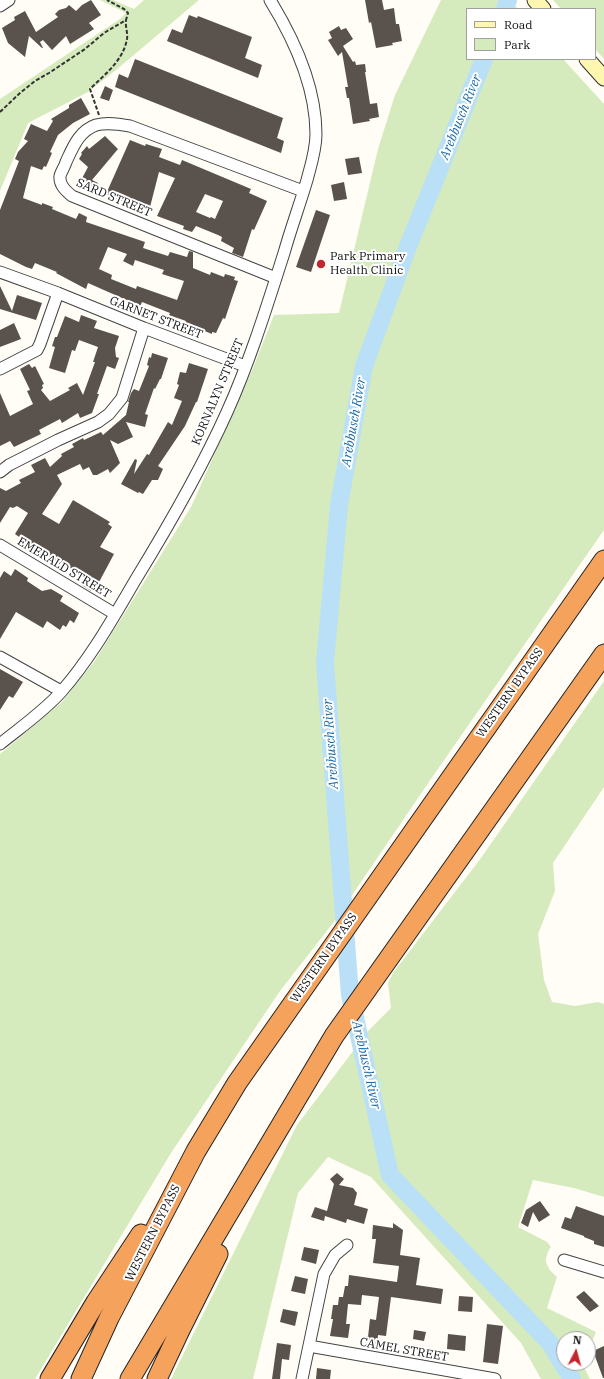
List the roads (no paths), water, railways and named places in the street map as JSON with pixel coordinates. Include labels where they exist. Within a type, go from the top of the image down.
[{"type":"highway","name":"WESTERN BYPASS","points":[[81,1379],[109,1318],[196,1151],[236,1083],[604,560]]},
{"type":"highway","points":[[130,1379],[334,1036],[604,654]]},
{"type":"highway","points":[[157,1379],[183,1322],[291,1110]]},
{"type":"highway","points":[[50,1379],[96,1302],[196,1151]]},
{"type":"main road","points":[[535,0],[542,8]]},
{"type":"main road","points":[[588,60],[604,78]]},
{"type":"street","points":[[0,6],[9,0]]},
{"type":"street","name":"KORNALYN STREET","points":[[0,744],[45,708],[61,691],[92,652],[180,506],[228,410],[245,366],[276,278],[303,191],[315,145],[316,134],[312,102],[299,57],[285,26],[270,0]]},
{"type":"street","name":"SARD STREET","points":[[276,278],[72,196],[61,184],[60,176],[76,140],[83,132],[96,125],[114,123],[130,126],[303,191]]},
{"type":"street","name":"GARNET STREET","points":[[0,272],[245,366]]},
{"type":"street","points":[[0,369],[37,350],[58,293]]},
{"type":"street","points":[[0,472],[9,464],[98,422],[113,410],[122,398],[144,328]]},
{"type":"street","name":"EMERALD STREET","points":[[0,545],[115,614]]},
{"type":"street","points":[[0,657],[61,691]]},
{"type":"street","points":[[302,1379],[324,1274],[336,1255],[347,1245]]},
{"type":"street","points":[[564,1260],[604,1272]]},
{"type":"street","name":"CAMEL STREET","points":[[309,1346],[495,1379]]},
{"type":"waterway","name":"Arebbusch River","points":[[505,8],[508,0]]},
{"type":"waterway","name":"Arebbusch River","points":[[484,60],[409,244],[364,366],[339,505],[325,663],[350,995],[390,1175],[550,1343],[572,1379]]},
{"type":"place","name":"Park Primary Health Clinic","points":[[321,264]]}]
